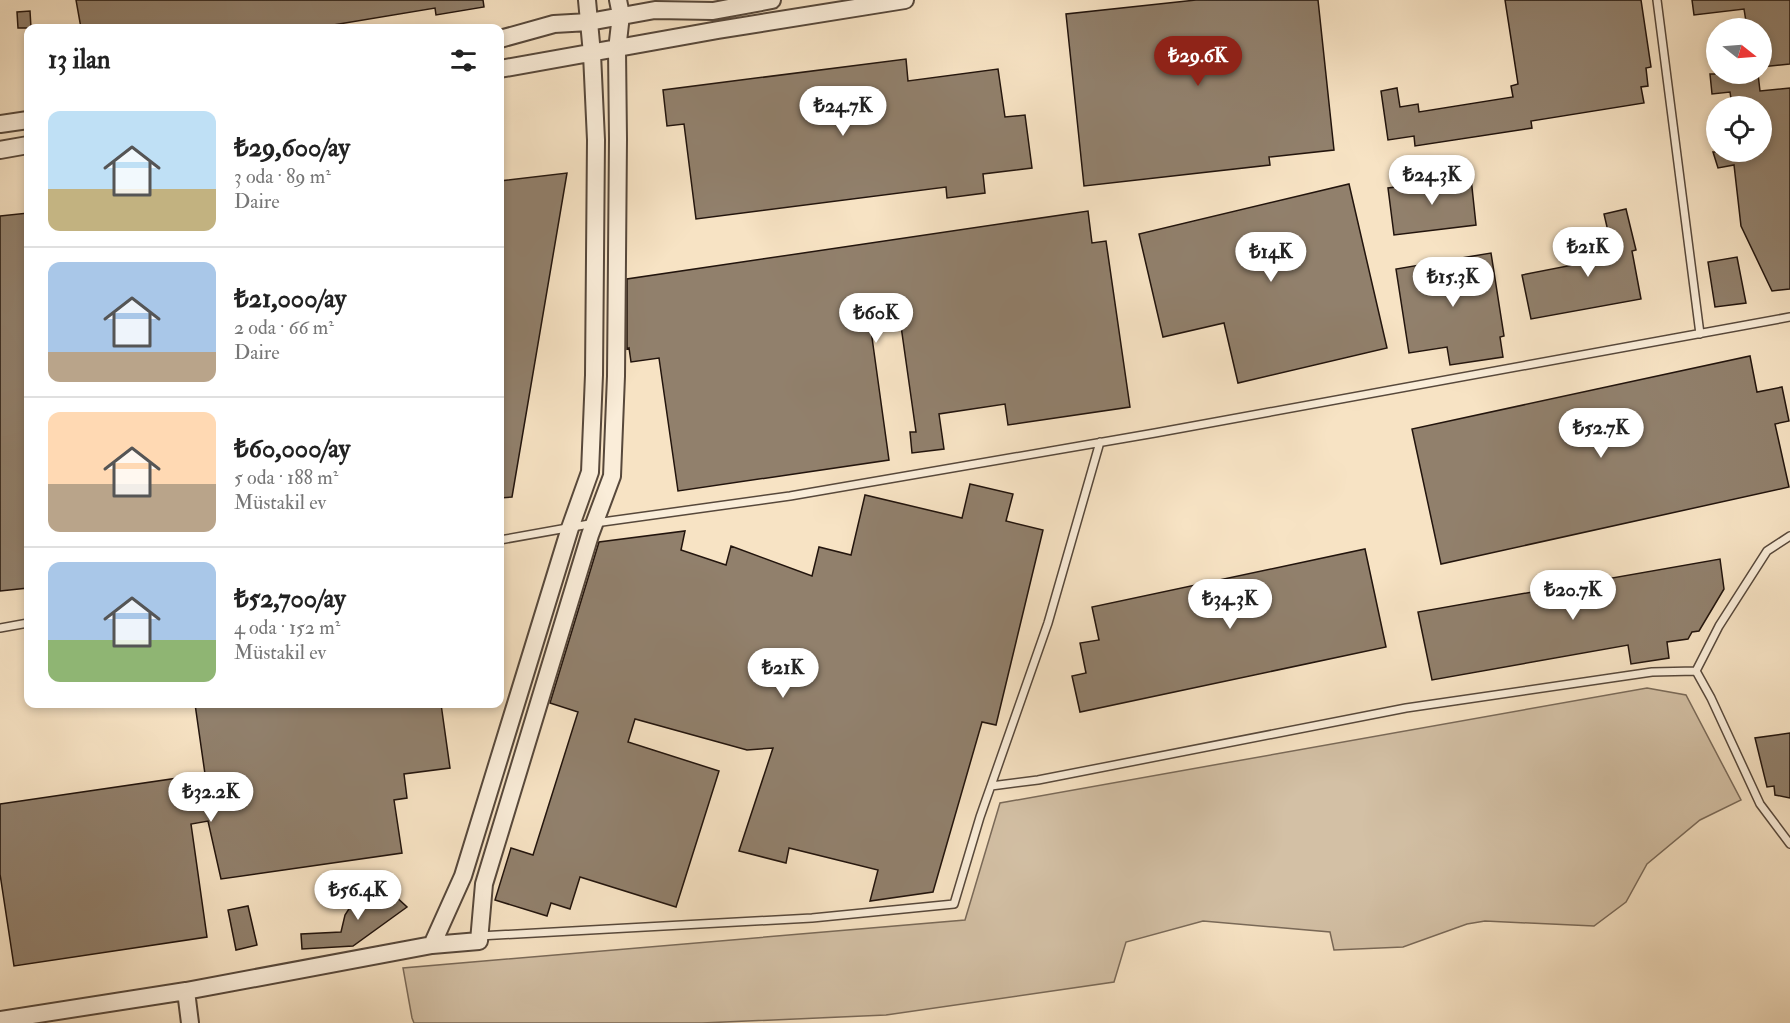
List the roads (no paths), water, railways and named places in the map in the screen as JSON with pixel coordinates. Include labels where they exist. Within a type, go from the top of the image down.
[{"type":"street","points":[[432,945],[463,876],[570,528],[590,472],[594,375],[596,140],[587,0]]},
{"type":"street","points":[[504,38],[554,24],[589,21],[620,8],[713,11],[772,0]]},
{"type":"street","points":[[504,68],[905,0]]},
{"type":"street","points":[[0,1020],[186,991],[432,945],[479,939],[484,884],[595,523],[612,476],[616,376],[617,50],[620,8]]},
{"type":"street","points":[[0,124],[24,121]]},
{"type":"street","points":[[0,150],[24,147]]},
{"type":"street","points":[[186,991],[190,1023]]},
{"type":"lane","points":[[1657,0],[1700,334]]},
{"type":"lane","points":[[504,539],[595,523],[790,496],[1790,317]]},
{"type":"lane","points":[[479,939],[812,918],[954,904],[980,817],[1048,623],[1100,442]]},
{"type":"lane","points":[[1696,671],[1719,626],[1767,551],[1790,536]]},
{"type":"lane","points":[[0,628],[24,624]]},
{"type":"lane","points":[[991,786],[1038,780],[1406,708],[1652,672],[1696,671]]},
{"type":"lane","points":[[1696,671],[1711,698],[1760,804],[1790,844]]}]
